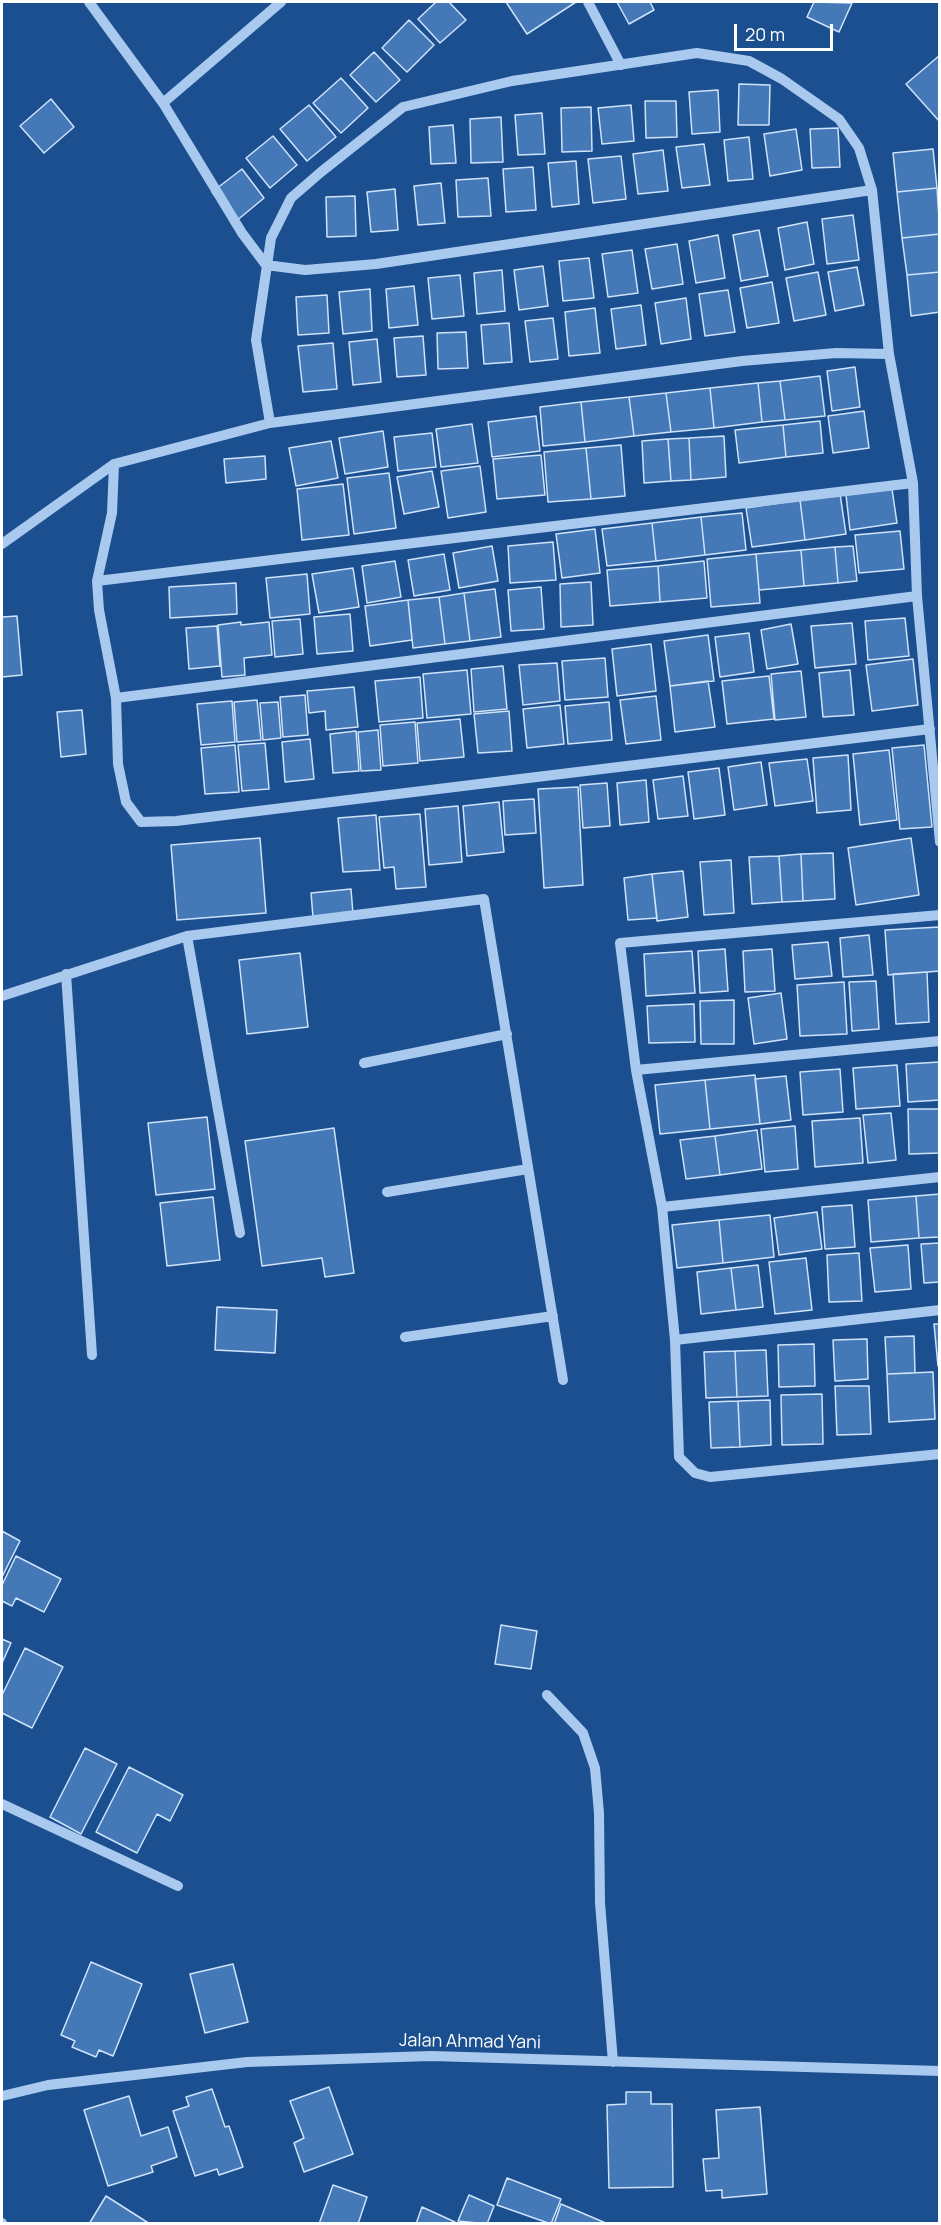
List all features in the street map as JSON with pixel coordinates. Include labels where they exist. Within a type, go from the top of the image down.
[{"type":"street","points":[[88,2],[162,103],[242,233],[266,266],[306,270],[376,264],[872,190]]},
{"type":"street","points":[[162,103],[281,2]]},
{"type":"street","points":[[588,2],[621,65]]},
{"type":"street","points":[[270,423],[256,340],[271,238],[291,198],[403,107],[512,81],[697,52],[749,61],[782,79],[839,118],[859,148],[872,190],[889,354],[913,483],[917,596],[939,842]]},
{"type":"street","points":[[2,544],[114,464],[270,423],[742,361],[836,353],[889,354]]},
{"type":"street","points":[[114,464],[112,513],[97,581],[99,610],[116,698],[120,774],[126,802],[141,822],[176,821],[930,729]]},
{"type":"street","points":[[97,581],[913,483]]},
{"type":"street","points":[[116,698],[917,596]]},
{"type":"street","points":[[2,996],[187,936],[484,899],[563,1380]]},
{"type":"street","points":[[939,915],[620,943],[636,1070],[662,1207],[675,1340],[679,1458],[695,1473],[710,1477],[939,1454]]},
{"type":"street","points":[[187,936],[240,1233]]},
{"type":"street","points":[[66,974],[92,1355]]},
{"type":"street","points":[[364,1063],[507,1034]]},
{"type":"street","points":[[636,1070],[939,1041]]},
{"type":"street","points":[[387,1192],[528,1169]]},
{"type":"street","points":[[662,1207],[939,1177]]},
{"type":"street","points":[[675,1340],[939,1310]]},
{"type":"street","points":[[405,1337],[553,1316]]},
{"type":"street","points":[[547,1695],[584,1733],[595,1768],[599,1813],[600,1903],[613,2062]]},
{"type":"street","points":[[2,1804],[178,1886]]},
{"type":"street","name":"Jalan Ahmad Yani","points":[[2,2096],[48,2085],[247,2062],[431,2056],[939,2071]]},
{"type":"building","points":[[436,2],[449,2],[466,20],[440,43],[418,19]]},
{"type":"building","points":[[506,2],[576,2],[527,34]]},
{"type":"building","points":[[617,2],[650,2],[654,10],[629,24]]},
{"type":"building","points":[[814,2],[852,3],[839,32],[807,17]]},
{"type":"building","points":[[409,20],[434,45],[407,72],[382,48]]},
{"type":"building","points":[[374,52],[400,80],[376,102],[350,75]]},
{"type":"building","points":[[940,55],[940,122],[906,84]]},
{"type":"building","points":[[341,78],[368,108],[341,133],[313,103]]},
{"type":"building","points":[[739,84],[770,85],[769,125],[738,125]]},
{"type":"building","points":[[718,90],[720,132],[692,134],[689,92]]},
{"type":"building","points":[[51,99],[74,127],[44,153],[20,126]]},
{"type":"building","points":[[645,101],[676,101],[677,137],[646,138]]},
{"type":"building","points":[[309,105],[336,137],[307,161],[280,129]]},
{"type":"building","points":[[631,105],[634,141],[602,144],[598,108]]},
{"type":"building","points":[[591,107],[592,151],[562,152],[561,108]]},
{"type":"building","points":[[542,113],[545,154],[518,155],[515,115]]},
{"type":"building","points":[[501,117],[503,162],[471,163],[470,119]]},
{"type":"building","points":[[453,125],[456,163],[431,164],[429,127]]},
{"type":"building","points":[[838,128],[840,167],[812,168],[810,129]]},
{"type":"building","points":[[796,129],[802,170],[770,176],[764,134]]},
{"type":"building","points":[[273,136],[297,165],[270,188],[246,158]]},
{"type":"building","points":[[749,137],[753,179],[728,181],[724,140]]},
{"type":"building","points":[[704,144],[710,185],[682,188],[676,147]]},
{"type":"building","points":[[933,149],[937,188],[897,192],[893,153]]},
{"type":"building","points":[[663,150],[668,191],[638,194],[633,154]]},
{"type":"building","points":[[621,156],[626,199],[593,203],[588,159]]},
{"type":"building","points":[[576,161],[579,204],[552,207],[548,163]]},
{"type":"building","points":[[533,167],[536,210],[506,212],[503,169]]},
{"type":"building","points":[[242,169],[264,198],[235,222],[212,192]]},
{"type":"building","points":[[488,178],[491,216],[458,217],[456,180]]},
{"type":"building","points":[[441,183],[445,223],[418,225],[414,186]]},
{"type":"building","points":[[937,188],[940,234],[902,238],[897,192]]},
{"type":"building","points":[[395,189],[398,230],[371,232],[367,192]]},
{"type":"building","points":[[355,196],[356,236],[327,237],[326,197]]},
{"type":"building","points":[[853,215],[859,260],[827,264],[822,219]]},
{"type":"building","points":[[807,222],[814,264],[785,270],[778,228]]},
{"type":"building","points":[[759,230],[768,276],[741,281],[733,235]]},
{"type":"building","points":[[940,234],[940,272],[907,275],[902,238]]},
{"type":"building","points":[[718,235],[725,278],[696,283],[689,241]]},
{"type":"building","points":[[677,244],[683,284],[652,289],[645,249]]},
{"type":"building","points":[[632,250],[638,293],[608,297],[602,254]]},
{"type":"building","points":[[589,258],[594,298],[563,301],[559,261]]},
{"type":"building","points":[[543,266],[548,306],[519,310],[514,270]]},
{"type":"building","points":[[857,267],[864,305],[835,311],[828,272]]},
{"type":"building","points":[[502,270],[505,311],[477,314],[474,273]]},
{"type":"building","points":[[818,272],[826,315],[794,321],[786,278]]},
{"type":"building","points":[[940,272],[940,312],[911,316],[907,275]]},
{"type":"building","points":[[460,275],[464,316],[432,319],[428,278]]},
{"type":"building","points":[[772,282],[779,323],[747,328],[740,288]]},
{"type":"building","points":[[414,286],[418,325],[389,328],[386,289]]},
{"type":"building","points":[[370,289],[372,331],[343,334],[339,292]]},
{"type":"building","points":[[728,290],[735,332],[705,336],[699,294]]},
{"type":"building","points":[[327,295],[329,333],[298,335],[296,297]]},
{"type":"building","points":[[686,298],[691,339],[661,344],[655,303]]},
{"type":"building","points":[[641,305],[646,345],[616,349],[611,309]]},
{"type":"building","points":[[595,308],[600,353],[569,356],[565,312]]},
{"type":"building","points":[[553,318],[558,359],[530,362],[525,321]]},
{"type":"building","points":[[509,323],[512,362],[484,364],[481,325]]},
{"type":"building","points":[[466,332],[468,368],[438,369],[437,333]]},
{"type":"building","points":[[423,336],[426,375],[397,377],[394,338]]},
{"type":"building","points":[[377,339],[381,382],[353,385],[349,342]]},
{"type":"building","points":[[333,343],[337,389],[303,392],[298,346]]},
{"type":"building","points":[[855,367],[860,407],[832,411],[827,371]]},
{"type":"building","points":[[820,376],[825,416],[785,420],[780,381]]},
{"type":"building","points":[[780,381],[785,420],[762,422],[758,383]]},
{"type":"building","points":[[758,383],[762,422],[714,428],[710,388]]},
{"type":"building","points":[[710,388],[714,428],[671,432],[666,393]]},
{"type":"building","points":[[666,393],[671,432],[634,436],[629,397]]},
{"type":"building","points":[[629,397],[634,436],[585,442],[581,402]]},
{"type":"building","points":[[581,402],[585,442],[543,446],[540,407]]},
{"type":"building","points":[[864,411],[869,448],[833,453],[828,416]]},
{"type":"building","points":[[536,416],[540,451],[492,457],[488,422]]},
{"type":"building","points":[[820,421],[823,453],[786,457],[783,425]]},
{"type":"building","points":[[472,424],[478,463],[441,467],[436,429]]},
{"type":"building","points":[[783,425],[786,457],[739,463],[735,430]]},
{"type":"building","points":[[383,431],[388,467],[345,474],[339,438]]},
{"type":"building","points":[[432,433],[436,467],[398,471],[394,437]]},
{"type":"building","points":[[724,436],[726,477],[691,480],[689,438]]},
{"type":"building","points":[[689,438],[691,480],[671,481],[668,439]]},
{"type":"building","points":[[668,439],[671,481],[644,483],[642,441]]},
{"type":"building","points":[[331,441],[338,478],[296,486],[289,448]]},
{"type":"building","points":[[621,445],[625,496],[591,499],[586,448]]},
{"type":"building","points":[[586,448],[591,499],[548,502],[544,452]]},
{"type":"building","points":[[541,455],[545,495],[497,499],[493,459]]},
{"type":"building","points":[[265,456],[266,479],[226,483],[224,459]]},
{"type":"building","points":[[480,466],[486,512],[448,518],[441,471]]},
{"type":"building","points":[[432,471],[439,507],[404,514],[397,477]]},
{"type":"building","points":[[389,473],[396,528],[354,534],[347,478]]},
{"type":"building","points":[[343,484],[349,535],[302,540],[297,489]]},
{"type":"building","points":[[892,489],[897,523],[850,530],[846,495]]},
{"type":"building","points":[[840,494],[846,534],[805,540],[800,500]]},
{"type":"building","points":[[800,500],[805,540],[752,547],[746,508]]},
{"type":"building","points":[[742,513],[746,550],[705,555],[701,517]]},
{"type":"building","points":[[701,517],[705,555],[656,561],[652,523]]},
{"type":"building","points":[[652,523],[656,561],[607,566],[602,529]]},
{"type":"building","points":[[595,529],[600,573],[562,578],[556,534]]},
{"type":"building","points":[[900,531],[904,569],[859,573],[855,535]]},
{"type":"building","points":[[553,542],[556,580],[510,583],[508,546]]},
{"type":"building","points":[[492,546],[498,581],[459,588],[453,553]]},
{"type":"building","points":[[853,546],[857,581],[838,583],[835,547]]},
{"type":"building","points":[[835,547],[838,583],[804,586],[801,550]]},
{"type":"building","points":[[801,550],[804,586],[759,590],[756,554]]},
{"type":"building","points":[[444,554],[450,590],[414,596],[408,560]]},
{"type":"building","points":[[756,554],[760,603],[711,607],[707,559]]},
{"type":"building","points":[[395,561],[401,597],[367,603],[362,566]]},
{"type":"building","points":[[704,561],[707,598],[660,602],[658,566]]},
{"type":"building","points":[[658,566],[660,602],[610,606],[607,570]]},
{"type":"building","points":[[353,568],[359,607],[319,613],[312,574]]},
{"type":"building","points":[[307,574],[310,614],[270,618],[266,578]]},
{"type":"building","points":[[591,582],[593,625],[561,627],[560,584]]},
{"type":"building","points":[[236,583],[237,614],[170,618],[169,587]]},
{"type":"building","points":[[541,587],[544,629],[511,631],[508,590]]},
{"type":"building","points":[[495,589],[501,637],[470,641],[464,593]]},
{"type":"building","points":[[464,593],[470,641],[445,644],[439,597]]},
{"type":"building","points":[[439,597],[445,644],[413,648],[408,600]]},
{"type":"building","points":[[408,600],[412,640],[370,646],[365,606]]},
{"type":"building","points":[[350,614],[353,651],[317,654],[314,617]]},
{"type":"building","points":[[17,616],[22,675],[2,677],[2,617]]},
{"type":"building","points":[[905,618],[909,656],[868,660],[865,621]]},
{"type":"building","points":[[300,619],[303,654],[275,657],[272,621]]},
{"type":"building","points":[[241,622],[241,625],[269,622],[272,655],[244,658],[245,675],[222,677],[218,625]]},
{"type":"building","points":[[852,623],[856,664],[815,668],[811,626]]},
{"type":"building","points":[[791,624],[798,664],[767,669],[761,630]]},
{"type":"building","points":[[217,626],[220,666],[189,669],[186,628]]},
{"type":"building","points":[[749,633],[754,672],[720,677],[715,637]]},
{"type":"building","points":[[708,635],[714,681],[670,686],[664,641]]},
{"type":"building","points":[[651,644],[656,691],[617,696],[612,649]]},
{"type":"building","points":[[605,658],[608,697],[565,700],[562,661]]},
{"type":"building","points":[[913,659],[918,705],[872,711],[866,665]]},
{"type":"building","points":[[557,663],[560,701],[523,705],[519,665]]},
{"type":"building","points":[[503,666],[507,709],[474,712],[471,669]]},
{"type":"building","points":[[467,670],[471,714],[427,718],[423,674]]},
{"type":"building","points":[[850,670],[854,715],[823,717],[819,673]]},
{"type":"building","points":[[801,671],[806,717],[775,720],[771,674]]},
{"type":"building","points":[[769,676],[774,719],[727,724],[722,681]]},
{"type":"building","points":[[420,677],[423,718],[379,722],[375,681]]},
{"type":"building","points":[[708,681],[715,727],[675,732],[670,686]]},
{"type":"building","points":[[354,687],[358,727],[326,730],[325,711],[309,713],[307,691]]},
{"type":"building","points":[[305,695],[308,735],[283,737],[280,697]]},
{"type":"building","points":[[656,696],[661,740],[626,744],[620,700]]},
{"type":"building","points":[[257,700],[261,740],[237,742],[234,702]]},
{"type":"building","points":[[232,701],[235,742],[201,745],[197,704]]},
{"type":"building","points":[[278,702],[281,738],[263,740],[260,703]]},
{"type":"building","points":[[609,702],[612,740],[568,744],[565,706]]},
{"type":"building","points":[[560,705],[564,744],[527,748],[523,709]]},
{"type":"building","points":[[82,710],[86,754],[61,757],[57,712]]},
{"type":"building","points":[[509,711],[512,751],[478,753],[474,714]]},
{"type":"building","points":[[460,719],[464,757],[420,761],[417,723]]},
{"type":"building","points":[[415,722],[418,763],[383,766],[380,725]]},
{"type":"building","points":[[378,730],[381,770],[361,771],[358,732]]},
{"type":"building","points":[[356,731],[359,771],[333,773],[330,734]]},
{"type":"building","points":[[310,739],[314,779],[285,782],[282,742]]},
{"type":"building","points":[[265,743],[269,789],[242,791],[238,745]]},
{"type":"building","points":[[235,745],[239,792],[205,794],[201,748]]},
{"type":"building","points":[[924,745],[932,827],[900,829],[892,748]]},
{"type":"building","points":[[889,750],[897,820],[860,825],[853,754]]},
{"type":"building","points":[[848,755],[851,810],[817,813],[813,758]]},
{"type":"building","points":[[807,759],[813,801],[775,806],[769,763]]},
{"type":"building","points":[[761,762],[767,805],[734,810],[728,767]]},
{"type":"building","points":[[719,768],[725,815],[694,819],[688,772]]},
{"type":"building","points":[[683,776],[688,816],[658,819],[653,780]]},
{"type":"building","points":[[646,780],[649,822],[620,825],[617,783]]},
{"type":"building","points":[[607,783],[610,826],[583,828],[580,785]]},
{"type":"building","points":[[578,787],[583,885],[544,888],[538,789]]},
{"type":"building","points":[[534,799],[536,833],[505,835],[503,801]]},
{"type":"building","points":[[499,802],[504,852],[467,856],[463,806]]},
{"type":"building","points":[[458,806],[462,862],[429,865],[425,809]]},
{"type":"building","points":[[420,814],[426,887],[396,889],[394,867],[384,868],[379,817]]},
{"type":"building","points":[[376,815],[380,870],[343,872],[338,818]]},
{"type":"building","points":[[260,838],[266,913],[177,920],[171,845]]},
{"type":"building","points":[[911,838],[919,895],[856,905],[848,848]]},
{"type":"building","points":[[833,853],[835,899],[803,901],[801,854]]},
{"type":"building","points":[[801,854],[803,901],[782,902],[779,856]]},
{"type":"building","points":[[779,856],[782,902],[752,904],[749,857]]},
{"type":"building","points":[[731,860],[734,913],[704,915],[700,862]]},
{"type":"building","points":[[683,871],[688,917],[657,921],[652,874]]},
{"type":"building","points":[[652,874],[657,918],[628,920],[624,878]]},
{"type":"building","points":[[351,889],[353,914],[313,917],[311,893]]},
{"type":"building","points":[[940,927],[940,971],[888,975],[885,930]]},
{"type":"building","points":[[869,935],[873,975],[843,977],[840,938]]},
{"type":"building","points":[[828,942],[832,976],[795,979],[792,945]]},
{"type":"building","points":[[725,949],[728,991],[700,993],[698,951]]},
{"type":"building","points":[[772,949],[775,991],[745,992],[743,951]]},
{"type":"building","points":[[692,951],[695,993],[646,996],[644,954]]},
{"type":"building","points":[[300,953],[308,1027],[247,1034],[239,960]]},
{"type":"building","points":[[927,972],[929,1022],[896,1024],[893,974]]},
{"type":"building","points":[[876,981],[879,1029],[852,1031],[849,982]]},
{"type":"building","points":[[844,982],[847,1034],[800,1036],[797,985]]},
{"type":"building","points":[[781,993],[787,1039],[754,1044],[748,998]]},
{"type":"building","points":[[734,1000],[734,1044],[701,1044],[700,1001]]},
{"type":"building","points":[[694,1004],[695,1042],[649,1043],[647,1006]]},
{"type":"building","points":[[940,1062],[940,1100],[908,1102],[906,1064]]},
{"type":"building","points":[[897,1065],[900,1106],[856,1109],[853,1068]]},
{"type":"building","points":[[840,1069],[843,1112],[803,1115],[800,1072]]},
{"type":"building","points":[[755,1075],[760,1124],[710,1129],[705,1080]]},
{"type":"building","points":[[786,1076],[791,1120],[760,1124],[755,1079]]},
{"type":"building","points":[[705,1080],[710,1129],[660,1134],[655,1085]]},
{"type":"building","points":[[908,1109],[940,1109],[940,1153],[909,1154]]},
{"type":"building","points":[[891,1113],[896,1160],[868,1163],[863,1115]]},
{"type":"building","points":[[207,1117],[215,1189],[156,1195],[148,1123]]},
{"type":"building","points":[[860,1118],[863,1163],[815,1167],[812,1121]]},
{"type":"building","points":[[795,1126],[798,1169],[765,1172],[761,1129]]},
{"type":"building","points":[[334,1128],[354,1273],[325,1277],[322,1258],[262,1266],[245,1141]]},
{"type":"building","points":[[757,1130],[762,1169],[720,1175],[715,1136]]},
{"type":"building","points":[[715,1136],[720,1175],[686,1179],[680,1140]]},
{"type":"building","points":[[940,1194],[940,1237],[919,1238],[916,1196]]},
{"type":"building","points":[[916,1196],[919,1238],[871,1242],[868,1200]]},
{"type":"building","points":[[213,1197],[220,1260],[167,1266],[160,1203]]},
{"type":"building","points":[[852,1205],[855,1247],[825,1249],[822,1207]]},
{"type":"building","points":[[817,1212],[822,1249],[779,1255],[774,1218]]},
{"type":"building","points":[[770,1215],[774,1257],[723,1263],[719,1220]]},
{"type":"building","points":[[719,1220],[723,1263],[677,1268],[672,1225]]},
{"type":"building","points":[[940,1243],[940,1282],[924,1283],[921,1244]]},
{"type":"building","points":[[908,1245],[911,1289],[875,1292],[870,1248]]},
{"type":"building","points":[[859,1253],[862,1301],[829,1302],[827,1255]]},
{"type":"building","points":[[806,1258],[812,1310],[775,1314],[769,1262]]},
{"type":"building","points":[[758,1265],[763,1307],[736,1310],[731,1268]]},
{"type":"building","points":[[731,1268],[736,1310],[701,1314],[697,1272]]},
{"type":"building","points":[[217,1307],[277,1310],[275,1353],[215,1350]]},
{"type":"building","points":[[934,1324],[940,1324],[940,1365],[938,1366]]},
{"type":"building","points":[[914,1336],[915,1373],[887,1374],[885,1337]]},
{"type":"building","points":[[867,1339],[868,1379],[835,1381],[833,1340]]},
{"type":"building","points":[[814,1344],[815,1386],[779,1387],[778,1345]]},
{"type":"building","points":[[766,1350],[768,1396],[737,1397],[735,1351]]},
{"type":"building","points":[[735,1351],[737,1397],[706,1398],[704,1352]]},
{"type":"building","points":[[933,1372],[935,1419],[889,1422],[887,1374]]},
{"type":"building","points":[[835,1386],[869,1386],[871,1434],[837,1435]]},
{"type":"building","points":[[822,1394],[823,1444],[782,1445],[781,1395]]},
{"type":"building","points":[[770,1400],[771,1445],[740,1447],[738,1401]]},
{"type":"building","points":[[738,1401],[740,1447],[711,1448],[709,1402]]},
{"type":"building","points":[[2,1531],[20,1541],[2,1577]]},
{"type":"building","points":[[16,1556],[61,1579],[44,1612],[16,1598],[12,1606],[2,1601],[2,1585]]},
{"type":"building","points":[[501,1625],[537,1631],[531,1669],[495,1664]]},
{"type":"building","points":[[2,1639],[11,1643],[2,1663]]},
{"type":"building","points":[[25,1648],[63,1667],[32,1728],[2,1713],[2,1695]]},
{"type":"building","points":[[85,1748],[117,1764],[81,1834],[50,1817]]},
{"type":"building","points":[[129,1767],[183,1795],[170,1821],[157,1814],[137,1853],[96,1832]]},
{"type":"building","points":[[91,1962],[142,1984],[113,2056],[99,2050],[96,2057],[72,2047],[75,2041],[61,2035]]},
{"type":"building","points":[[233,1964],[248,2022],[205,2033],[190,1974]]},
{"type":"building","points":[[329,2087],[353,2154],[304,2172],[294,2143],[304,2138],[290,2101]]},
{"type":"building","points":[[212,2089],[225,2127],[229,2126],[243,2167],[219,2175],[217,2169],[195,2176],[173,2111],[189,2106],[186,2097]]},
{"type":"building","points":[[626,2092],[651,2092],[651,2104],[672,2104],[673,2187],[609,2188],[607,2105],[626,2104]]},
{"type":"building","points":[[129,2096],[141,2136],[168,2127],[177,2157],[151,2166],[153,2172],[108,2186],[84,2110]]},
{"type":"building","points":[[760,2107],[767,2194],[722,2198],[722,2190],[706,2191],[703,2159],[719,2158],[716,2110]]},
{"type":"building","points":[[507,2178],[561,2199],[551,2224],[497,2205]]},
{"type":"building","points":[[333,2185],[367,2197],[358,2224],[319,2224]]},
{"type":"building","points":[[469,2195],[494,2206],[487,2224],[458,2221]]},
{"type":"building","points":[[106,2196],[150,2224],[89,2224]]},
{"type":"building","points":[[561,2204],[608,2224],[554,2224]]},
{"type":"building","points":[[422,2207],[455,2222],[455,2224],[416,2224]]}]
